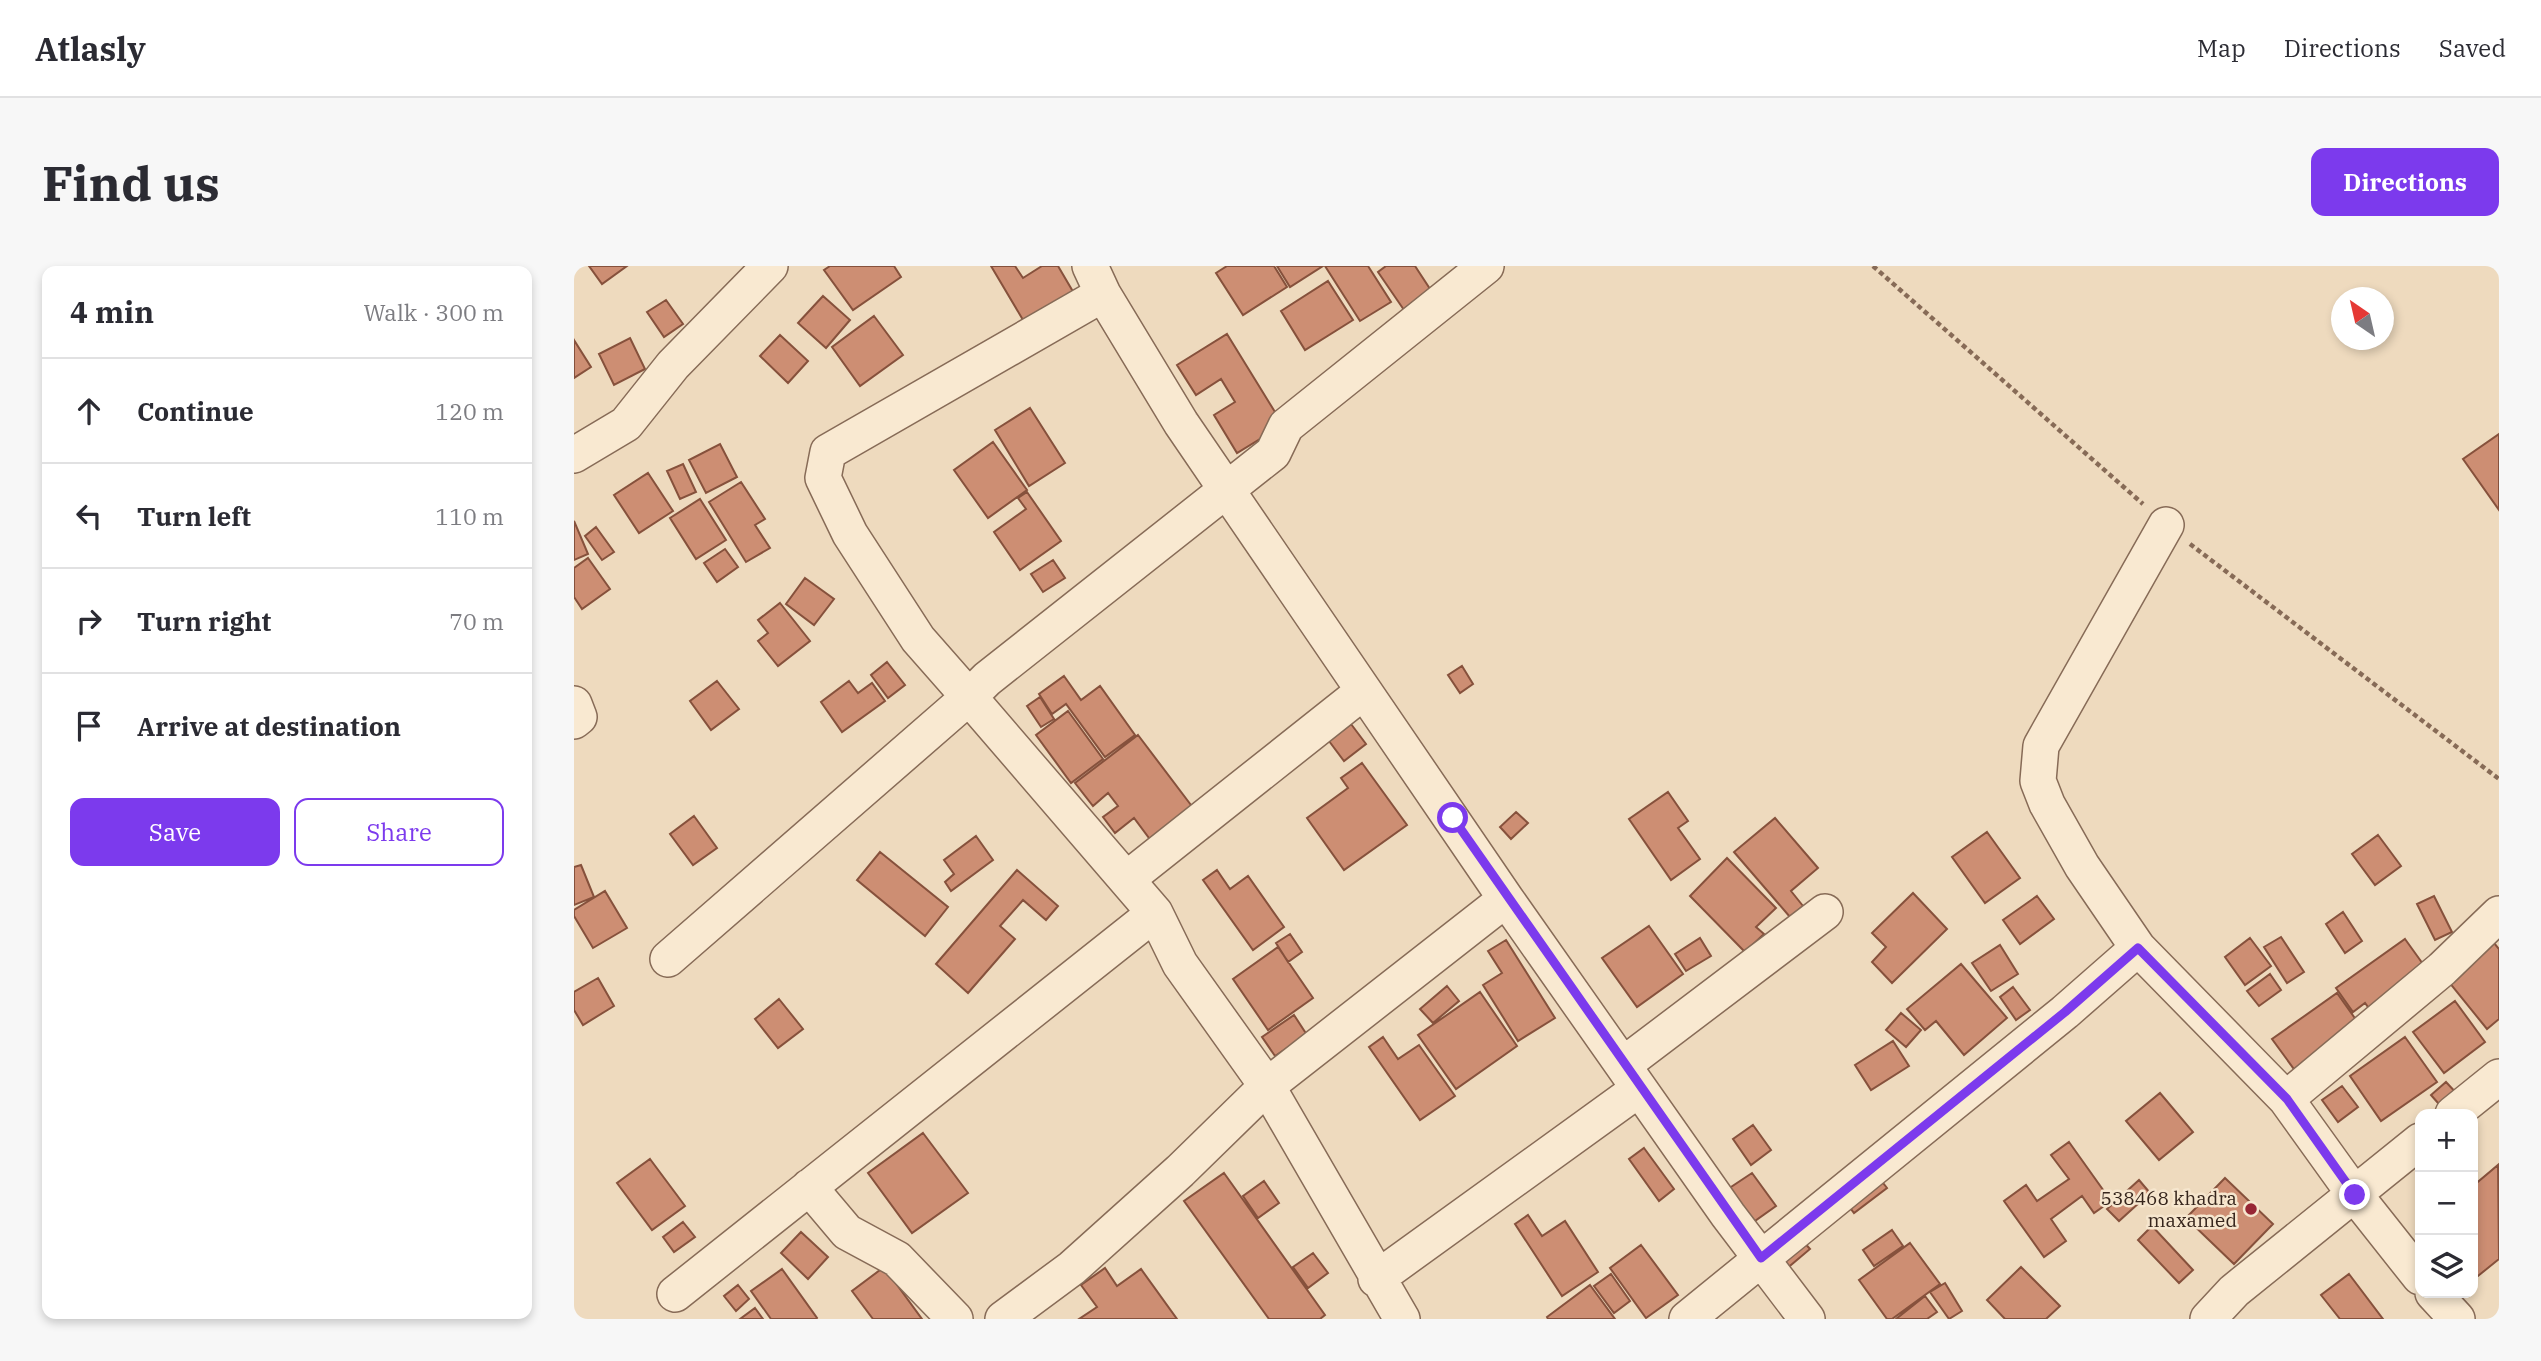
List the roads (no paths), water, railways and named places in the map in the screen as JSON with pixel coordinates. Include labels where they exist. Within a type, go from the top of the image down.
[{"type":"street","points":[[574,455],[626,425],[673,365],[770,266]]},
{"type":"street","points":[[668,959],[969,697],[987,678],[1273,453],[1286,426],[1486,266]]},
{"type":"street","points":[[1402,1319],[1376,1279],[1266,1086],[1180,964],[1155,913],[918,639],[850,534],[823,478],[828,452],[1097,280],[1181,423],[1506,899],[1807,1319]]},
{"type":"street","points":[[2166,525],[2042,746],[2038,780],[2047,804],[2082,866],[2138,948],[2287,1099],[2355,1195],[2415,1271]]},
{"type":"street","points":[[1127,878],[1364,691]]},
{"type":"street","points":[[574,704],[579,717],[574,721]]},
{"type":"street","points":[[1003,1319],[1072,1268],[1180,1171],[1266,1086],[1506,899]]},
{"type":"street","points":[[1376,1279],[1631,1077],[1825,912]]},
{"type":"street","points":[[675,1294],[1155,913]]},
{"type":"street","points":[[2287,1099],[2442,970],[2499,914]]},
{"type":"street","points":[[1687,1319],[2054,1021],[2138,948]]},
{"type":"street","points":[[2459,1109],[2499,1077]]},
{"type":"street","points":[[2208,1319],[2234,1291],[2415,1145]]},
{"type":"street","points":[[809,1187],[847,1231],[897,1259],[955,1319]]},
{"type":"street","points":[[2438,1298],[2457,1319]]},
{"type":"place","name":"538468 khadra maxamed","points":[[2251,1209]]}]
